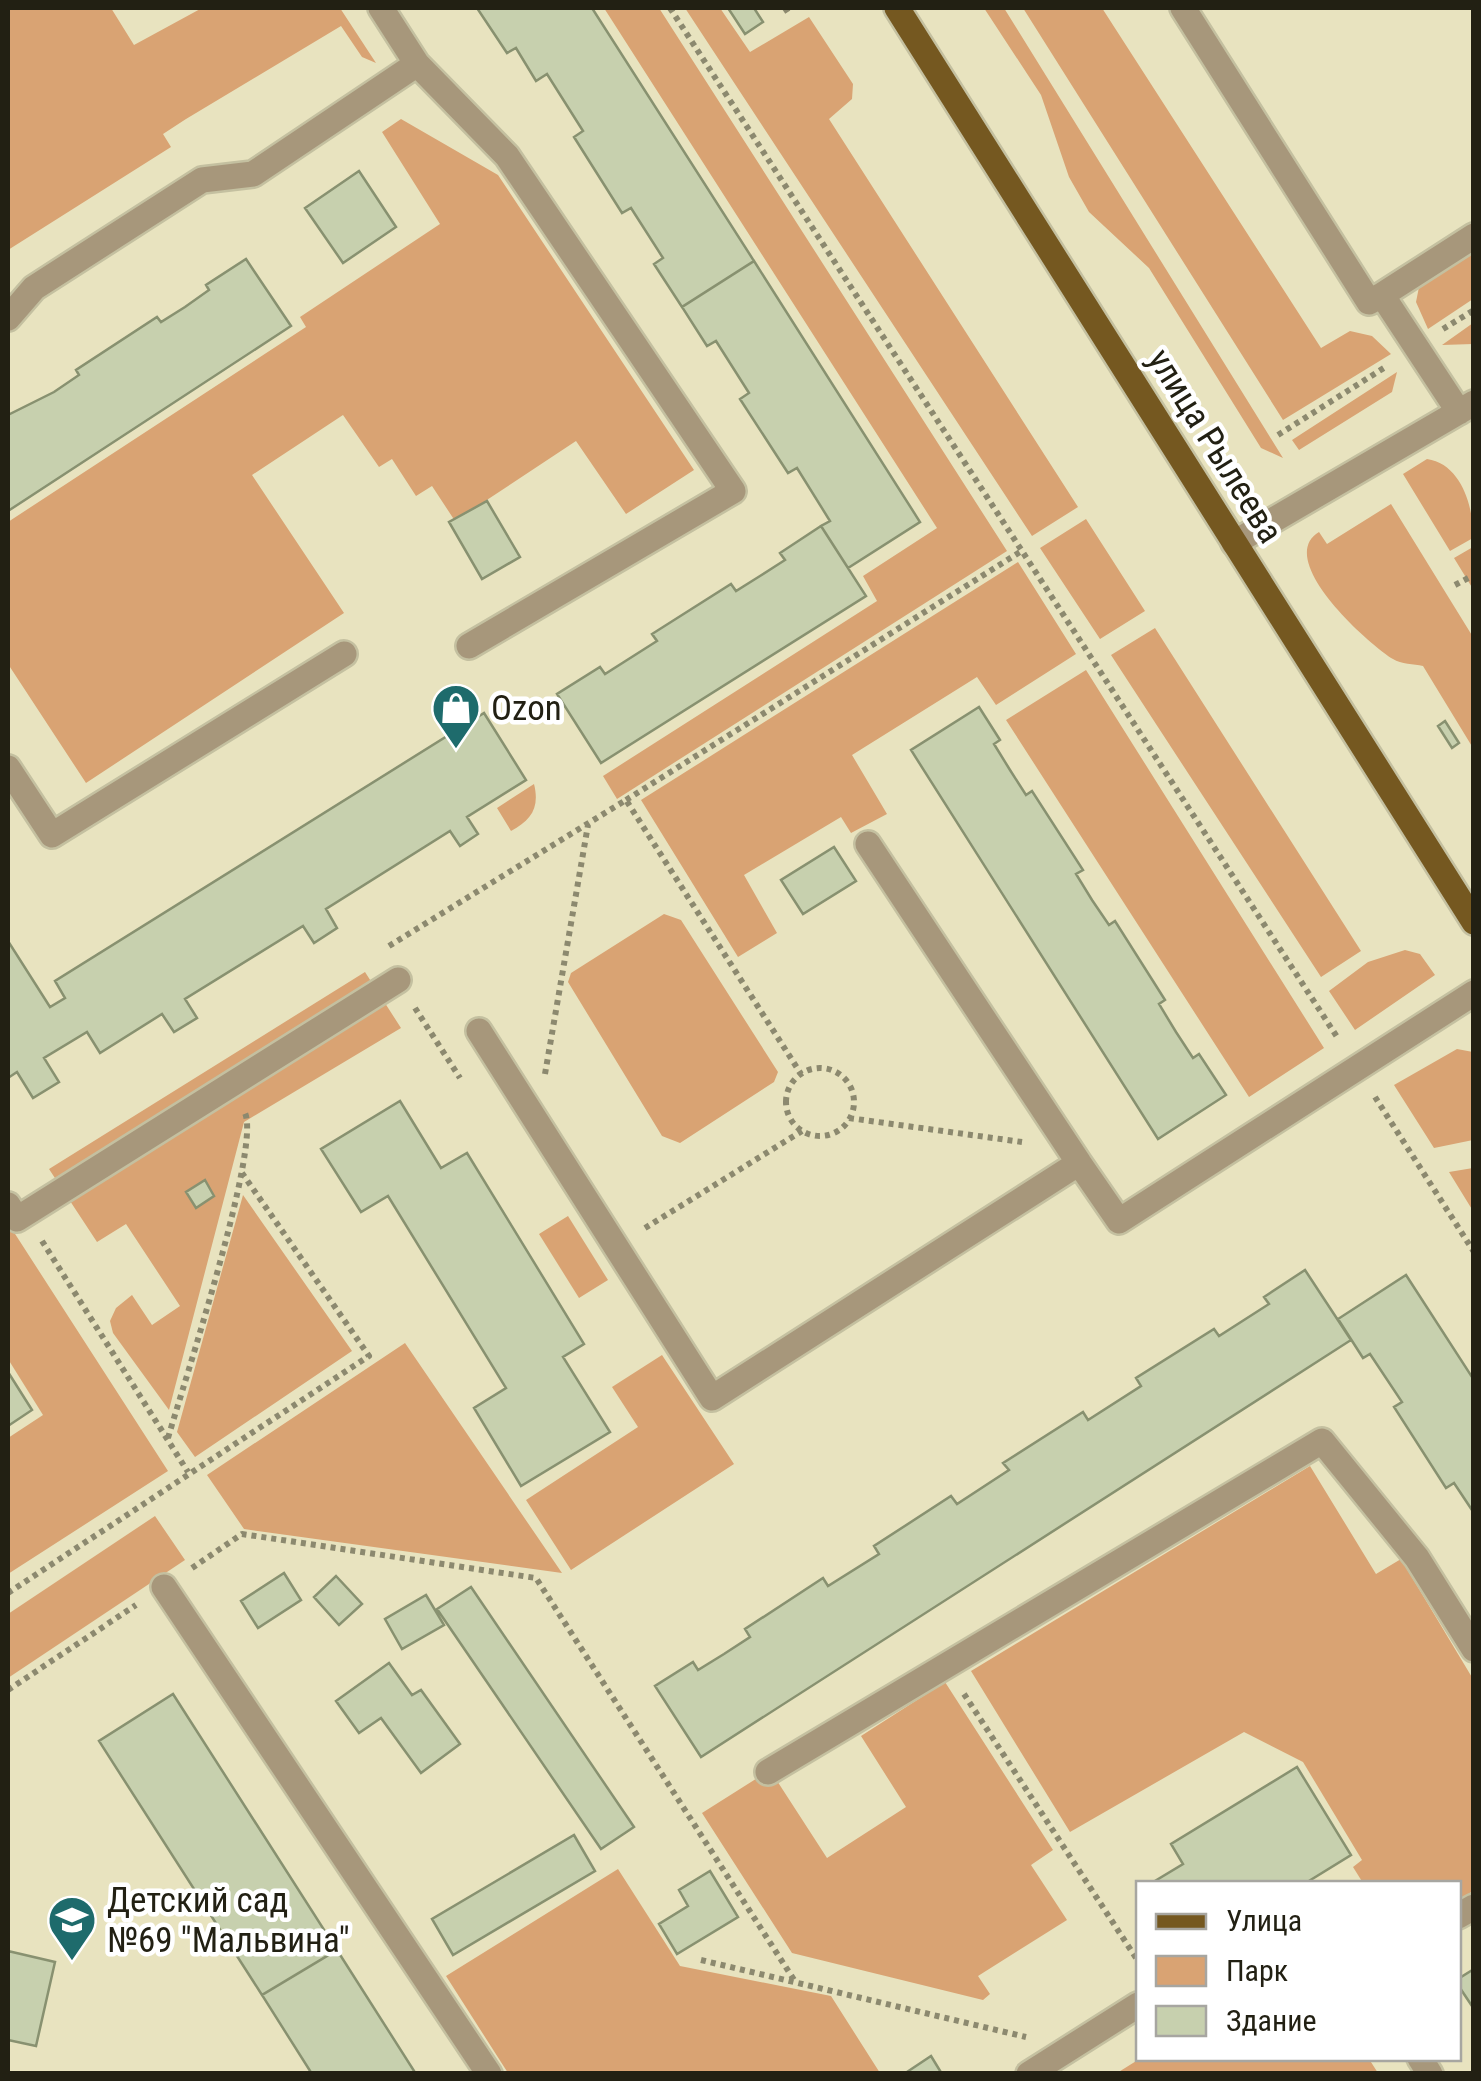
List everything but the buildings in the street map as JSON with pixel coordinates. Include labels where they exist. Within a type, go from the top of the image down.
[{"type":"main road","name":"улица Рылеева","points":[[897,8],[1474,922]]},
{"type":"lane","points":[[381,8],[418,64],[508,156],[733,492],[470,646]]},
{"type":"lane","points":[[1183,8],[1368,302],[1474,236]]},
{"type":"lane","points":[[8,318],[34,288],[202,180],[252,174],[418,64]]},
{"type":"lane","points":[[1234,542],[1466,407],[1416,346],[1382,294]]},
{"type":"lane","points":[[8,768],[52,836],[344,654]]},
{"type":"lane","points":[[868,844],[1119,1221],[1474,993]]},
{"type":"lane","points":[[16,1209],[233,1085],[398,980]]},
{"type":"lane","points":[[479,1031],[712,1398],[1073,1156]]},
{"type":"lane","points":[[768,1772],[944,1663],[1322,1441],[1416,1558],[1474,1648]]},
{"type":"lane","points":[[164,1587],[489,2074]]},
{"type":"lane","points":[[1029,2074],[1136,2006]]},
{"type":"path","points":[[670,8],[1474,1252]]},
{"type":"path","points":[[1278,436],[1474,310]]},
{"type":"path","points":[[379,952],[1020,552]]},
{"type":"path","points":[[1455,586],[1474,575]]},
{"type":"path","points":[[626,800],[801,1074]]},
{"type":"path","points":[[537,1123],[588,824]]},
{"type":"path","points":[[398,980],[460,1078]]},
{"type":"path","points":[[818,1068],[842,1077],[854,1100],[850,1118],[828,1135],[802,1131],[790,1119],[786,1102],[790,1086],[801,1074],[818,1068]]},
{"type":"path","points":[[168,1440],[242,1173],[250,1123],[233,1085]]},
{"type":"path","points":[[850,1118],[1073,1156]]},
{"type":"path","points":[[617,1246],[802,1131]]},
{"type":"path","points":[[8,1593],[368,1356],[242,1173]]},
{"type":"path","points":[[16,1209],[188,1472]]},
{"type":"path","points":[[8,1690],[242,1534],[536,1578],[796,1983]]},
{"type":"path","points":[[944,1663],[1136,1958]]},
{"type":"path","points":[[701,1960],[1071,2047]]},
{"type":"green space","points":[[8,8],[111,8],[134,45],[202,8],[340,8],[376,63],[362,57],[341,26],[163,134],[171,147],[8,250]]},
{"type":"green space","points":[[604,8],[659,8],[1007,551],[617,799],[603,776],[877,601],[863,576],[937,528]]},
{"type":"green space","points":[[685,8],[720,8],[750,52],[809,17],[853,84],[852,99],[829,119],[1078,507],[1032,536]]},
{"type":"green space","points":[[984,8],[1004,8],[1283,458],[1261,448],[1149,268],[1089,212],[1069,177],[1041,95]]},
{"type":"green space","points":[[1023,8],[1102,8],[1321,348],[1350,331],[1372,336],[1391,354],[1283,420]]},
{"type":"green space","points":[[401,119],[498,175],[694,470],[626,514],[576,441],[455,521],[432,486],[416,496],[392,459],[379,467],[343,415],[252,475],[344,613],[86,783],[8,664],[8,522],[306,327],[300,317],[440,224],[382,132]]},
{"type":"green space","points":[[1473,249],[1473,299],[1428,329],[1416,302],[1420,282]]},
{"type":"green space","points":[[1473,323],[1473,344],[1442,345]]},
{"type":"green space","points":[[1397,372],[1392,392],[1299,450],[1292,440]]},
{"type":"green space","points":[[1427,459],[1449,469],[1457,479],[1471,514],[1473,538],[1450,551],[1403,474]]},
{"type":"green space","points":[[1391,504],[1473,637],[1473,748],[1423,666],[1396,661],[1364,636],[1329,600],[1308,561],[1308,545],[1319,532],[1327,544]]},
{"type":"green space","points":[[1086,519],[1145,611],[1100,639],[1040,548]]},
{"type":"green space","points":[[1473,547],[1473,589],[1454,558]]},
{"type":"green space","points":[[1018,562],[1076,654],[996,705],[977,677],[852,755],[887,814],[851,833],[841,817],[744,875],[777,933],[738,957],[641,800]]},
{"type":"green space","points":[[1155,628],[1361,951],[1321,977],[1111,655]]},
{"type":"green space","points":[[1086,670],[1324,1048],[1249,1097],[1006,720]]},
{"type":"green space","points":[[534,784],[536,800],[532,812],[511,831],[497,808]]},
{"type":"green space","points":[[664,914],[681,920],[778,1072],[774,1082],[680,1143],[662,1136],[568,982],[571,973]]},
{"type":"green space","points":[[1405,950],[1420,954],[1435,975],[1355,1030],[1329,991],[1368,962]]},
{"type":"green space","points":[[365,972],[401,1028],[244,1122],[169,1410],[113,1333],[110,1321],[116,1308],[132,1295],[152,1325],[180,1306],[126,1224],[97,1242],[49,1169]]},
{"type":"green space","points":[[1457,1049],[1473,1052],[1473,1140],[1434,1148],[1394,1085]]},
{"type":"green space","points":[[1474,1168],[1473,1211],[1449,1172]]},
{"type":"green space","points":[[243,1195],[352,1351],[195,1457],[177,1432]]},
{"type":"green space","points":[[568,1216],[608,1280],[579,1298],[539,1234]]},
{"type":"green space","points":[[8,1223],[168,1471],[8,1574],[8,1438],[43,1415],[8,1359]]},
{"type":"green space","points":[[405,1343],[562,1573],[244,1529],[207,1475]]},
{"type":"green space","points":[[662,1355],[734,1464],[571,1570],[526,1500],[638,1427],[612,1387]]},
{"type":"green space","points":[[1310,1466],[1376,1574],[1401,1559],[1473,1679],[1473,1891],[1461,1899],[1461,1881],[1362,1881],[1353,1867],[1362,1860],[1303,1762],[1244,1732],[1070,1832],[971,1671]]},
{"type":"green space","points":[[155,1516],[185,1560],[8,1678],[8,1614]]},
{"type":"green space","points":[[945,1682],[1053,1850],[1031,1865],[1067,1920],[978,1976],[990,1994],[983,2000],[792,1953],[702,1813],[770,1770],[827,1858],[906,1807],[861,1736]]},
{"type":"green space","points":[[618,1869],[680,1966],[831,1996],[880,2073],[508,2073],[446,1976]]},
{"type":"green space","points":[[1136,2061],[1370,2061],[1378,2073],[1117,2073]]},
{"type":"place","name":"Ozon","points":[[456,750]]},
{"type":"place","name":"Детский сад №69 \"Мальвина\"","points":[[72,1962]]}]
